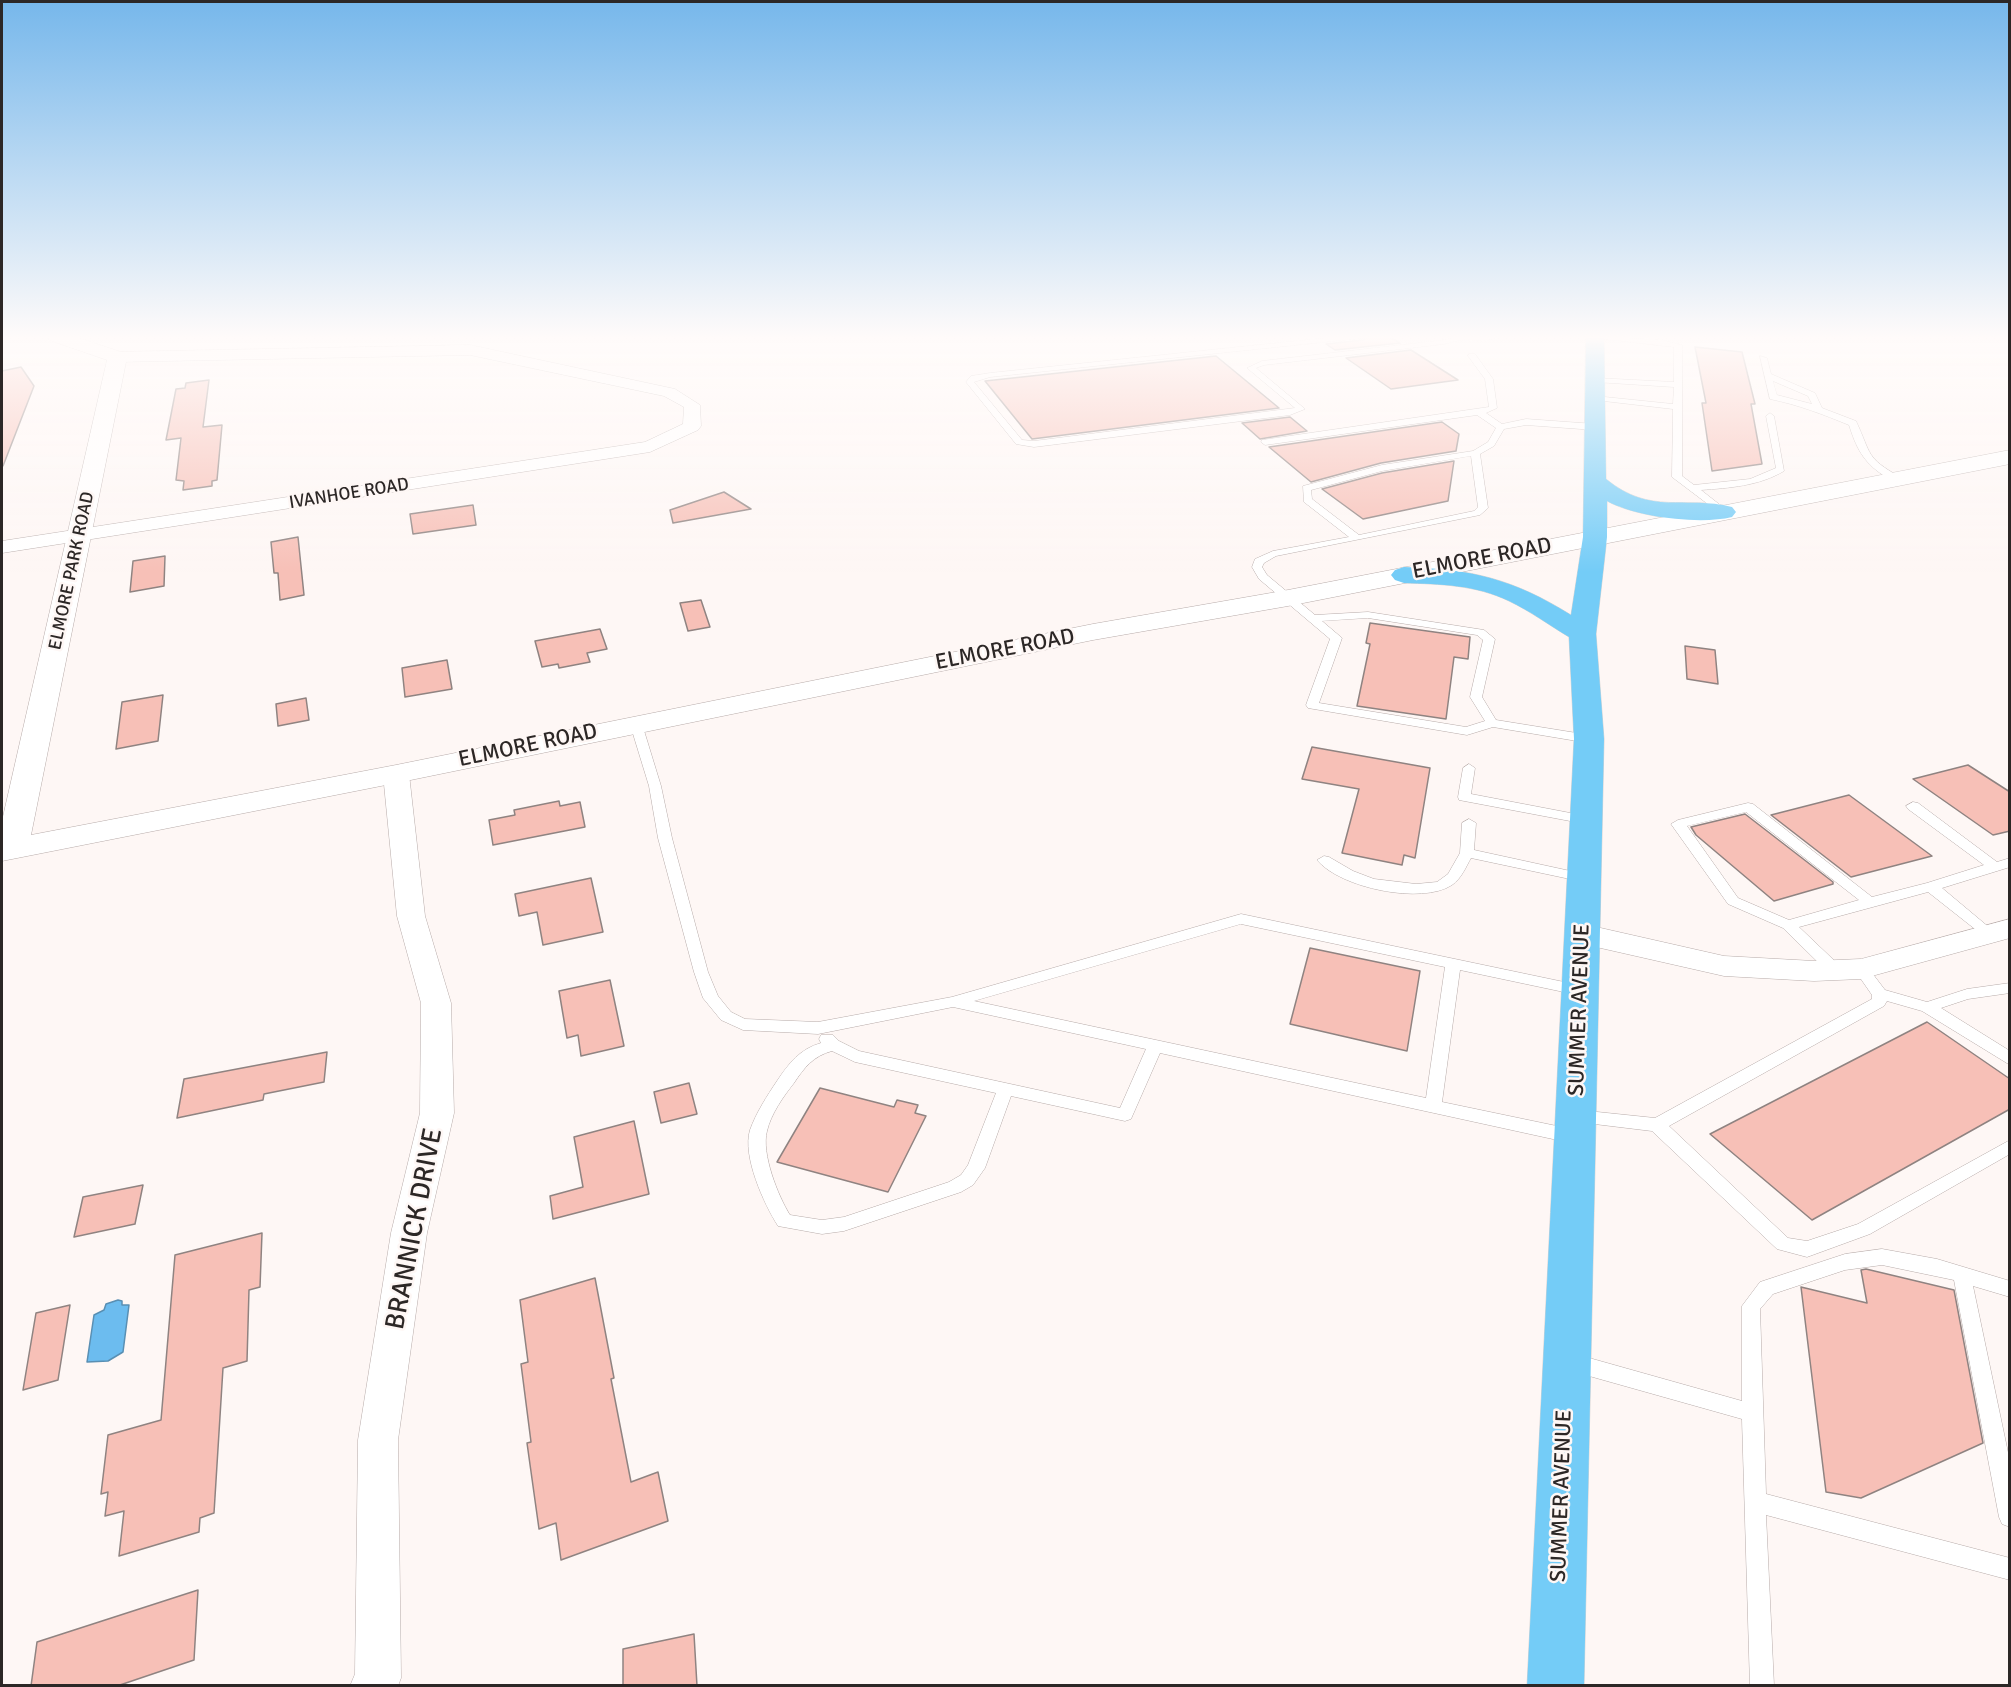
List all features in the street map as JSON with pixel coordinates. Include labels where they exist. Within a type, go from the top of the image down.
[{"type":"main road","name":"SUMMER AVENUE","points":[[1555,1686],[1589,739],[1582,634],[1596,537],[1595,415]]},
{"type":"main road","points":[[1595,481],[1614,495],[1648,508],[1724,512]]},
{"type":"main road","points":[[1404,575],[1463,578],[1500,588],[1531,602],[1582,634]]},
{"type":"street","name":"ELMORE PARK ROAD","points":[[7,850],[80,536],[105,415]]},
{"type":"street","name":"IVANHOE ROAD","points":[[2,547],[650,447],[692,426],[692,415]]},
{"type":"street","name":"ELMORE ROAD","points":[[7,850],[396,774],[1093,632],[1288,598],[2010,457]]},
{"type":"street","name":"BRANNICK DRIVE","points":[[373,1686],[378,1678],[378,1440],[409,1233],[437,1113],[436,1003],[411,916],[396,774]]},
{"type":"street","points":[[1583,934],[1724,966],[1786,971],[1848,970],[2004,931]]},
{"type":"lane","points":[[997,415],[1019,442],[1034,444],[1268,415]]},
{"type":"lane","points":[[1265,442],[1460,415]]},
{"type":"lane","points":[[1483,415],[1501,427],[1526,422],[1595,427]]},
{"type":"lane","points":[[1677,415],[1677,477],[1724,512]]},
{"type":"lane","points":[[1828,415],[1853,423],[1861,452],[1876,467],[1897,479]]},
{"type":"lane","points":[[1691,488],[1743,482],[1774,474],[1781,469],[1770,416]]},
{"type":"lane","points":[[1357,538],[1307,500],[1306,488],[1382,468],[1475,453],[1491,444],[1501,427]]},
{"type":"lane","points":[[1475,453],[1483,508],[1477,513],[1273,554],[1259,561],[1257,567],[1263,577],[1336,638],[1312,705],[1467,731],[1492,723],[1589,739]]},
{"type":"lane","points":[[1311,618],[1368,615],[1480,632],[1489,639],[1476,697],[1492,723]]},
{"type":"lane","points":[[636,724],[655,786],[665,838],[700,972],[711,998],[726,1016],[743,1024],[818,1029],[952,1002],[1241,919],[1580,991]]},
{"type":"lane","points":[[1469,768],[1464,797],[1586,820]]},
{"type":"lane","points":[[1913,806],[1994,866]]},
{"type":"lane","points":[[1870,902],[1748,807],[1678,824],[1733,901],[1788,925],[1880,994],[1927,1007],[2010,1059]]},
{"type":"lane","points":[[1324,860],[1351,876],[1412,889],[1442,886],[1451,879],[1467,853],[1469,823]]},
{"type":"lane","points":[[1467,853],[1584,878]]},
{"type":"lane","points":[[1788,925],[1931,887],[2010,862]]},
{"type":"lane","points":[[1931,887],[2004,931]]},
{"type":"lane","points":[[1433,1107],[1453,964]]},
{"type":"lane","points":[[1927,1007],[1967,994],[2010,988]]},
{"type":"lane","points":[[952,1002],[1433,1107],[1576,1126],[1657,1125],[1879,1002],[1880,994]]},
{"type":"lane","points":[[818,1029],[833,1045],[855,1056],[1125,1115],[1155,1046]]},
{"type":"lane","points":[[833,1045],[814,1050],[803,1059],[761,1119],[757,1137],[760,1158],[775,1208],[784,1221],[822,1227],[844,1224],[955,1187],[968,1180],[976,1168],[1006,1088]]},
{"type":"lane","points":[[1657,1125],[1783,1244],[1807,1249],[1864,1229],[2010,1146]]},
{"type":"lane","points":[[1762,1686],[1752,1413],[1751,1306],[1767,1288],[1845,1262],[1882,1257],[1937,1267],[2010,1289]]},
{"type":"lane","points":[[1962,1275],[2010,1517]]},
{"type":"lane","points":[[1567,1360],[1752,1413]]},
{"type":"lane","points":[[1756,1502],[2010,1569]]},
{"type":"water","points":[[122,1301],[122,1305],[129,1305],[123,1352],[108,1361],[87,1362],[94,1315],[104,1310],[106,1304]]},
{"type":"building","points":[[2,415],[23,415],[3,466]]},
{"type":"building","points":[[171,415],[205,415],[203,427],[222,425],[217,480],[212,481],[212,486],[183,490],[184,481],[176,480],[181,438],[166,440]]},
{"type":"building","points":[[1012,415],[1225,415],[1032,439]]},
{"type":"building","points":[[1704,415],[1753,415],[1762,464],[1712,471]]},
{"type":"building","points":[[1290,417],[1307,431],[1260,439],[1242,423]]},
{"type":"building","points":[[1442,422],[1459,434],[1456,451],[1381,463],[1311,482],[1269,447]]},
{"type":"building","points":[[1454,461],[1448,501],[1363,519],[1322,489],[1382,473]]},
{"type":"building","points":[[724,492],[751,509],[673,523],[670,510]]},
{"type":"building","points":[[473,505],[476,525],[413,534],[410,514]]},
{"type":"building","points":[[298,537],[304,595],[280,600],[278,573],[274,573],[271,542]]},
{"type":"building","points":[[165,556],[164,586],[130,592],[133,561]]},
{"type":"building","points":[[701,600],[710,627],[688,631],[680,603]]},
{"type":"building","points":[[1370,623],[1470,637],[1468,659],[1454,657],[1446,719],[1357,706],[1370,644],[1366,643]]},
{"type":"building","points":[[600,629],[607,649],[587,653],[590,662],[559,668],[558,664],[542,667],[535,641]]},
{"type":"building","points":[[1685,646],[1715,650],[1718,684],[1687,679]]},
{"type":"building","points":[[447,660],[452,689],[405,697],[402,668]]},
{"type":"building","points":[[163,695],[158,741],[116,749],[122,702]]},
{"type":"building","points":[[306,698],[309,720],[278,726],[276,704]]},
{"type":"building","points":[[1312,747],[1430,768],[1415,858],[1404,855],[1402,865],[1342,853],[1359,789],[1302,779]]},
{"type":"building","points":[[1968,765],[2010,792],[2010,831],[1993,835],[1913,779]]},
{"type":"building","points":[[1849,795],[1932,856],[1851,877],[1771,815]]},
{"type":"building","points":[[559,801],[560,806],[580,802],[585,827],[493,845],[489,820],[515,815],[514,810]]},
{"type":"building","points":[[1745,814],[1833,884],[1774,901],[1696,835],[1691,827]]},
{"type":"building","points":[[591,878],[603,932],[543,945],[537,912],[519,916],[515,894]]},
{"type":"building","points":[[1310,948],[1420,971],[1407,1051],[1290,1024]]},
{"type":"building","points":[[610,980],[624,1046],[581,1056],[578,1035],[567,1038],[559,991]]},
{"type":"building","points":[[1927,1022],[2010,1079],[2010,1109],[1812,1220],[1710,1134]]},
{"type":"building","points":[[327,1052],[324,1082],[264,1094],[263,1100],[177,1118],[184,1079]]},
{"type":"building","points":[[689,1083],[697,1114],[661,1123],[654,1092]]},
{"type":"building","points":[[820,1088],[894,1107],[897,1100],[918,1105],[915,1113],[926,1116],[888,1192],[777,1162]]},
{"type":"building","points":[[634,1121],[649,1194],[553,1219],[550,1196],[583,1187],[574,1137]]},
{"type":"building","points":[[143,1185],[135,1224],[74,1237],[83,1197]]},
{"type":"building","points":[[262,1233],[260,1287],[249,1290],[247,1361],[223,1368],[214,1513],[200,1518],[199,1532],[119,1556],[124,1511],[105,1516],[108,1492],[101,1494],[108,1435],[161,1420],[175,1255]]},
{"type":"building","points":[[1866,1269],[1954,1290],[1983,1443],[1861,1498],[1826,1492],[1801,1287],[1867,1303],[1861,1270]]},
{"type":"building","points":[[595,1278],[631,1482],[658,1472],[668,1521],[561,1560],[556,1523],[539,1529],[527,1443],[531,1442],[521,1364],[528,1362],[520,1300]]},
{"type":"building","points":[[70,1305],[58,1380],[23,1390],[36,1313]]},
{"type":"building","points":[[198,1590],[194,1660],[117,1686],[31,1686],[37,1642]]},
{"type":"building","points":[[694,1634],[697,1686],[623,1686],[623,1649]]}]
